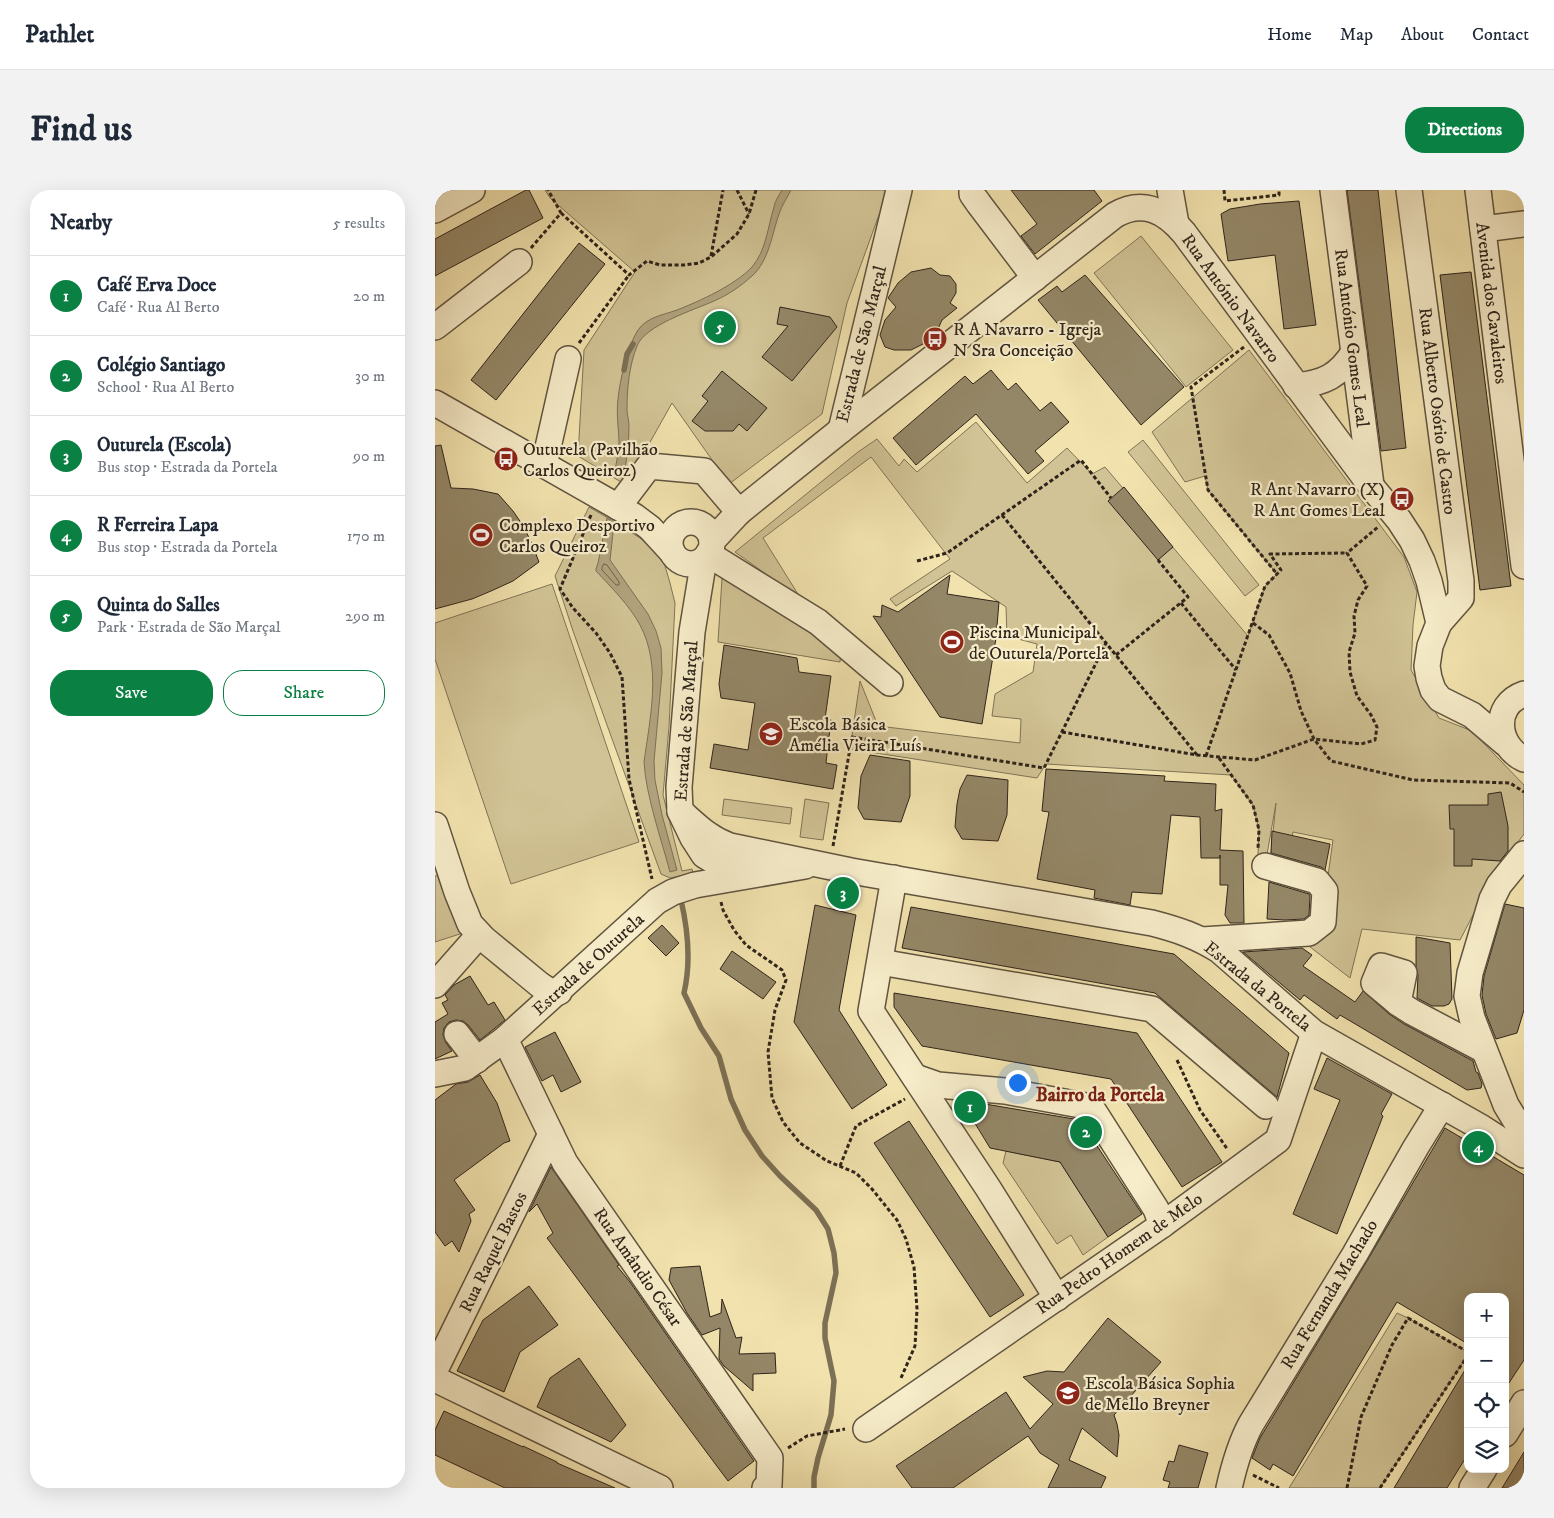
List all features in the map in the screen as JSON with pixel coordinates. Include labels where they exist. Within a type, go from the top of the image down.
[{"type":"street","points":[[435,210],[472,190]]},
{"type":"street","name":"Estrada de São Marçal","points":[[708,865],[680,811],[679,787],[701,541],[841,430],[899,190]]},
{"type":"street","points":[[972,190],[972,194],[979,204],[1035,278]]},
{"type":"street","points":[[1169,190],[1176,224]]},
{"type":"street","name":"Rua António Gomes Leal","points":[[1333,190],[1371,486]]},
{"type":"street","name":"Rua Alberto Osório de Castro","points":[[1409,190],[1461,581],[1461,598],[1439,623]]},
{"type":"street","name":"Avenida dos Cavaleiros","points":[[1478,190],[1524,566]]},
{"type":"street","name":"Rua António Navarro","points":[[841,430],[1115,215],[1143,199],[1150,208],[1165,215],[1176,224],[1371,486],[1394,514],[1412,540],[1422,561],[1439,623]]},
{"type":"street","points":[[1483,229],[1524,224]]},
{"type":"street","points":[[435,327],[519,262]]},
{"type":"street","points":[[1296,386],[1315,384],[1329,378],[1347,364],[1353,352]]},
{"type":"street","points":[[544,464],[568,359]]},
{"type":"street","points":[[435,404],[617,506],[650,528],[674,554],[686,563],[699,562],[701,541]]},
{"type":"street","points":[[617,506],[649,466],[704,471],[739,512]]},
{"type":"street","points":[[617,506],[701,541],[818,622],[890,683]]},
{"type":"street","name":"Estrada de São Marçal","points":[[693,632],[688,590],[683,572],[674,554],[671,539],[676,528],[701,541]]},
{"type":"street","points":[[1439,623],[1430,646],[1427,666],[1433,690],[1440,700],[1472,715],[1519,755]]},
{"type":"street","points":[[1472,715],[1518,695]]},
{"type":"street","points":[[1518,695],[1501,721],[1501,732],[1519,755]]},
{"type":"street","points":[[435,825],[457,892],[470,924],[479,935],[540,985],[549,991],[559,992]]},
{"type":"street","name":"Estrada de São Marçal","points":[[708,865],[719,842],[730,846],[823,865]]},
{"type":"street","points":[[1524,854],[1499,885],[1492,899],[1470,973],[1467,996],[1472,1018],[1506,1105],[1524,1131]]},
{"type":"street","name":"Estrada de Outurela","points":[[435,1074],[471,1064],[505,1040],[657,901],[673,892],[708,865],[752,875],[823,865]]},
{"type":"street","name":"Estrada da Portela","points":[[823,865],[1152,923],[1182,931],[1219,950],[1314,1033],[1482,1128],[1524,1155]]},
{"type":"street","points":[[1202,940],[1309,932],[1323,922],[1325,891],[1317,881],[1265,866]]},
{"type":"street","points":[[894,878],[871,1011],[988,1188],[1057,1298]]},
{"type":"street","points":[[435,985],[479,935]]},
{"type":"street","points":[[880,962],[1152,1009],[1266,1106]]},
{"type":"street","points":[[1398,1003],[1484,1050]]},
{"type":"street","name":"Rua Pedro Homem de Melo","points":[[855,1429],[890,1412],[1057,1298],[1162,1225],[1278,1140],[1314,1033]]},
{"type":"street","points":[[435,1086],[471,1064],[457,1034]]},
{"type":"street","name":"Rua Amândio César","points":[[505,1040],[565,1163],[770,1458],[769,1485],[765,1488]]},
{"type":"street","points":[[919,1083],[1005,1091],[1091,1108],[1156,1208],[1162,1225]]},
{"type":"street","name":"Rua Fernanda Machado","points":[[1232,1477],[1244,1437],[1251,1424],[1355,1254],[1415,1147],[1442,1105]]},
{"type":"street","points":[[1482,1128],[1495,1118],[1506,1105]]},
{"type":"street","name":"Rua Raquel Bastos","points":[[435,1370],[551,1134]]},
{"type":"street","points":[[435,1379],[660,1488]]},
{"type":"street","points":[[1509,1428],[1524,1403]]},
{"type":"street","points":[[1472,1488],[1481,1473]]},
{"type":"path","points":[[548,190],[561,213],[629,275]]},
{"type":"path","points":[[711,257],[723,190]]},
{"type":"path","points":[[737,190],[749,214]]},
{"type":"path","points":[[568,359],[629,275],[647,260],[660,265],[684,265],[699,263],[711,257],[737,234],[749,214],[756,190]]},
{"type":"path","points":[[1224,190],[1225,200],[1279,195],[1279,190]]},
{"type":"path","points":[[519,262],[561,213]]},
{"type":"path","points":[[1259,335],[1191,387],[1208,490],[1277,574]]},
{"type":"path","points":[[917,561],[947,553],[1081,460],[1111,498]]},
{"type":"path","points":[[617,506],[560,589],[573,608],[596,633],[610,653],[622,677],[629,779],[653,881]]},
{"type":"path","points":[[1206,756],[1265,586],[1281,570],[1270,554],[1347,553],[1394,514]]},
{"type":"path","points":[[1002,515],[1197,755]]},
{"type":"path","points":[[1062,732],[1197,755],[1255,760],[1314,739],[1361,744],[1375,740],[1377,727],[1357,696],[1350,672],[1349,652],[1355,633],[1354,616],[1358,600],[1367,586],[1347,553]]},
{"type":"path","points":[[1116,655],[1188,597],[1158,560]]},
{"type":"path","points":[[1181,603],[1237,670]]},
{"type":"path","points":[[1253,623],[1269,635],[1290,674],[1301,711],[1314,739],[1331,761],[1413,780],[1510,783],[1524,792]]},
{"type":"path","points":[[823,865],[852,737],[1044,768],[1106,643]]},
{"type":"path","points":[[1218,758],[1253,805],[1259,830],[1258,854],[1265,866]]},
{"type":"path","points":[[708,865],[723,910],[734,930],[746,946],[782,970],[786,980],[775,1010],[768,1052],[772,1098],[783,1122],[801,1143],[827,1161],[856,1173],[872,1189],[897,1220],[906,1239],[914,1267],[917,1309],[915,1346],[890,1412]]},
{"type":"path","points":[[1182,1035],[1174,1053],[1200,1110],[1241,1167]]},
{"type":"path","points":[[840,1166],[856,1126],[919,1083]]},
{"type":"path","points":[[1347,1488],[1361,1417],[1392,1345],[1408,1318],[1464,1352]]},
{"type":"path","points":[[1381,1488],[1464,1360]]},
{"type":"path","points":[[807,1436],[855,1429]]},
{"type":"path","points":[[1232,1477],[1279,1488]]},
{"type":"shaded area","points":[[545,190],[888,190],[847,303],[822,414],[729,484],[672,403],[626,485],[578,456],[584,350],[635,272],[550,198]]},
{"type":"shaded area","points":[[1141,236],[1233,350],[1186,387],[1094,273]]},
{"type":"shaded area","points":[[1249,350],[1404,557],[1417,592],[1411,670],[1439,718],[1472,731],[1524,785],[1524,834],[1496,871],[1460,940],[1362,929],[1350,978],[1305,943],[1328,876],[1333,840],[1293,832],[1287,865],[1270,863],[1276,803],[1265,866],[1258,854],[1259,830],[1253,805],[1231,775],[1046,764],[1037,778],[850,749],[860,681],[878,726],[1020,743],[1021,719],[992,716],[995,694],[1033,672],[1037,644],[1007,636],[1006,607],[952,571],[896,606],[890,599],[950,559],[871,457],[763,538],[801,599],[735,552],[858,452],[877,439],[899,466],[904,459],[917,472],[976,422],[1027,483],[1067,448],[1092,474],[1105,467],[1248,636],[1265,586],[1277,574],[1208,490],[1205,476],[1185,482],[1152,432]]},
{"type":"shaded area","points":[[1143,440],[1259,585],[1245,596],[1128,452]]},
{"type":"shaded area","points":[[589,507],[640,538],[657,553],[665,566],[670,583],[675,603],[669,727],[663,795],[682,871],[692,869],[693,873],[670,878],[661,874],[555,576]]},
{"type":"shaded area","points":[[722,578],[841,652],[840,662],[718,642]]},
{"type":"shaded area","points":[[552,584],[639,842],[511,884],[435,659],[435,623]]},
{"type":"shaded area","points":[[724,799],[792,808],[790,824],[722,815]]},
{"type":"shaded area","points":[[805,799],[829,803],[823,840],[800,837]]},
{"type":"shaded area","points":[[440,875],[463,933],[435,942],[435,876]]},
{"type":"shaded area","points":[[1006,1151],[1060,1162],[1108,1237],[1083,1255],[1071,1235],[1057,1244],[1003,1163]]},
{"type":"shaded area","points":[[1397,1313],[1464,1350],[1464,1361],[1380,1488],[1289,1488]]},
{"type":"water","points":[[782,190],[791,190],[780,211],[769,247],[758,270],[724,296],[671,319],[650,331],[637,346],[632,361],[628,386],[629,438],[623,478],[615,471],[619,451],[617,405],[620,383],[634,337],[638,330],[651,319],[677,310],[717,292],[745,274],[761,254],[777,198]]},
{"type":"water","points":[[607,518],[614,524],[610,560],[648,614],[661,648],[662,673],[654,761],[655,780],[662,815],[677,870],[670,872],[645,775],[644,762],[653,692],[651,658],[647,641],[631,611],[596,571]]},
{"type":"building","points":[[529,190],[543,218],[435,276],[435,239]]},
{"type":"building","points":[[1011,190],[1094,190],[1102,201],[1035,254],[1021,236],[1037,224]]},
{"type":"building","points":[[1347,190],[1378,190],[1406,448],[1381,451]]},
{"type":"building","points":[[1299,201],[1316,325],[1284,329],[1275,255],[1228,261],[1221,214],[1230,209],[1260,204]]},
{"type":"building","points":[[579,243],[605,264],[496,400],[471,380]]},
{"type":"building","points":[[931,268],[940,275],[950,276],[956,284],[956,293],[950,303],[957,308],[942,320],[938,329],[927,342],[911,350],[894,350],[885,347],[880,335],[885,320],[896,307],[888,298],[898,283],[911,272]]},
{"type":"building","points":[[1471,272],[1511,586],[1480,590],[1440,275]]},
{"type":"building","points":[[1085,275],[1184,387],[1141,425],[1038,300],[1057,286],[1062,292]]},
{"type":"building","points":[[780,307],[830,317],[837,327],[792,381],[762,357],[788,326],[777,324]]},
{"type":"building","points":[[991,370],[1008,390],[1016,383],[1040,411],[1051,402],[1069,422],[1035,451],[1044,461],[1028,474],[976,414],[916,465],[893,438],[965,376],[973,384]]},
{"type":"building","points":[[722,371],[767,408],[747,431],[739,424],[733,431],[705,431],[692,421],[708,401],[702,396]]},
{"type":"building","name":"Complexo Desportivo Carlos Queiroz","points":[[441,445],[451,488],[473,489],[498,494],[524,527],[539,562],[513,581],[491,591],[472,599],[435,609],[435,446]]},
{"type":"building","points":[[1124,487],[1173,547],[1158,560],[1108,501]]},
{"type":"building","name":"Piscina Municipal de Outurela/Portela","points":[[950,575],[947,594],[999,602],[996,638],[982,724],[940,717],[873,616],[881,617],[882,605],[898,612]]},
{"type":"building","points":[[724,645],[797,658],[799,672],[831,676],[825,719],[831,720],[826,763],[837,765],[833,789],[710,768],[714,744],[748,750],[755,703],[721,698],[719,684]]},
{"type":"building","points":[[870,755],[910,761],[910,796],[901,822],[864,819],[858,808],[861,776]]},
{"type":"building","points":[[1046,769],[1165,776],[1164,781],[1216,784],[1215,811],[1222,809],[1220,850],[1243,851],[1244,923],[1230,923],[1225,915],[1228,885],[1220,885],[1220,858],[1201,858],[1200,817],[1171,815],[1162,894],[1132,892],[1130,905],[1094,898],[1095,890],[1037,879],[1049,812],[1042,811]]},
{"type":"building","points":[[967,775],[1008,780],[1007,815],[998,841],[962,839],[955,827],[960,789]]},
{"type":"building","points":[[1501,792],[1508,826],[1508,851],[1500,861],[1472,859],[1472,866],[1454,866],[1454,829],[1450,829],[1449,805],[1488,805],[1488,794]]},
{"type":"building","points":[[1272,831],[1330,844],[1325,870],[1321,867],[1271,853]]},
{"type":"building","points":[[1269,882],[1309,894],[1309,915],[1304,919],[1267,919]]},
{"type":"building","points":[[1505,904],[1524,908],[1524,1010],[1517,1033],[1496,1039],[1486,1014],[1482,995],[1484,976]]},
{"type":"building","points":[[815,905],[856,915],[839,1010],[887,1085],[852,1109],[794,1022]]},
{"type":"building","points":[[911,907],[1174,954],[1289,1053],[1277,1097],[1155,993],[902,948]]},
{"type":"building","points":[[662,925],[679,943],[666,956],[648,938]]},
{"type":"building","points":[[1416,937],[1450,943],[1452,999],[1449,1004],[1432,1006],[1417,998]]},
{"type":"building","points":[[1302,948],[1312,955],[1303,966],[1355,1002],[1363,991],[1389,1014],[1404,1024],[1473,1061],[1482,1084],[1481,1088],[1467,1090],[1340,1015],[1337,1019],[1304,995],[1300,1000],[1243,952]]},
{"type":"building","points":[[732,951],[776,982],[763,999],[720,969]]},
{"type":"building","points":[[470,976],[488,1005],[494,1002],[505,1020],[480,1040],[463,1021],[449,1022],[444,1028],[443,1035],[452,1051],[435,1059],[435,1022],[448,1014],[442,1003],[448,1000],[445,995],[454,985]]},
{"type":"building","points":[[894,993],[1137,1033],[1222,1162],[1182,1187],[1111,1079],[922,1046],[894,1007]]},
{"type":"building","points":[[555,1032],[581,1082],[561,1092],[553,1075],[542,1081],[525,1047]]},
{"type":"building","points":[[1327,1058],[1392,1094],[1381,1114],[1383,1116],[1337,1234],[1293,1214],[1340,1100],[1314,1089]]},
{"type":"building","points":[[480,1075],[497,1103],[510,1141],[504,1143],[454,1180],[475,1210],[469,1214],[471,1221],[459,1252],[452,1241],[445,1246],[435,1232],[435,1100],[456,1084],[468,1082]]},
{"type":"building","points":[[962,1102],[979,1103],[1080,1120],[1142,1214],[1108,1237],[1060,1162],[990,1148]]},
{"type":"building","points":[[909,1121],[1024,1295],[990,1317],[874,1143]]},
{"type":"building","points":[[1445,1128],[1524,1175],[1524,1360],[1509,1383],[1509,1293],[1464,1293],[1464,1342],[1397,1302],[1293,1476],[1273,1464],[1270,1470],[1252,1458],[1260,1438]]},
{"type":"building","points":[[551,1167],[619,1265],[617,1266],[754,1461],[728,1481],[547,1238],[553,1233],[537,1204],[529,1212]]},
{"type":"building","points":[[700,1266],[710,1317],[721,1313],[722,1299],[736,1338],[742,1337],[739,1354],[775,1353],[776,1373],[753,1374],[753,1391],[724,1366],[719,1359],[720,1328],[702,1335],[687,1313],[669,1280],[671,1268]]},
{"type":"building","points":[[529,1286],[558,1325],[520,1352],[504,1392],[457,1371],[483,1320]]},
{"type":"building","points":[[1108,1318],[1161,1362],[1114,1415],[1119,1435],[1117,1457],[1082,1428],[1069,1460],[1106,1477],[1101,1488],[1048,1488],[1059,1465],[1040,1453],[1028,1436],[953,1488],[912,1488],[896,1466],[1006,1392],[1030,1429],[1053,1404],[1023,1377],[1047,1371],[1064,1372]]},
{"type":"building","points":[[579,1358],[626,1425],[611,1442],[537,1407],[550,1378]]},
{"type":"building","points":[[1464,1372],[1464,1460],[1447,1488],[1394,1488]]},
{"type":"building","points":[[444,1411],[615,1488],[505,1488],[435,1455],[435,1430]]},
{"type":"building","points":[[1179,1445],[1208,1453],[1198,1488],[1168,1488],[1170,1482],[1163,1480],[1169,1461],[1174,1462]]},
{"type":"building","points":[[1524,1452],[1524,1488],[1502,1488]]},
{"type":"waterway","points":[[624,370],[627,354],[633,344]]},
{"type":"waterway","points":[[681,900],[688,946],[684,993],[701,1028],[719,1056],[731,1099],[745,1130],[762,1156],[816,1210],[828,1229],[834,1253],[836,1273],[825,1323],[825,1338],[834,1381],[831,1415],[818,1458],[814,1488]]},
{"type":"place","name":"Quinta do Salles","points":[[720,327]]},
{"type":"place","name":"R A Navarro - Igreja N Sra Conceição","points":[[935,339]]},
{"type":"place","name":"Outurela (Pavilhão Carlos Queiroz)","points":[[506,459]]},
{"type":"place","name":"R Ant Navarro (X) R Ant Gomes Leal","points":[[1402,499]]},
{"type":"place","name":"Complexo Desportivo Carlos Queiroz","points":[[481,535]]},
{"type":"place","name":"Piscina Municipal de Outurela/Portela","points":[[952,642]]},
{"type":"place","name":"Escola Básica Amélia Vieira Luís","points":[[771,734]]},
{"type":"place","name":"Outurela (Escola)","points":[[843,893]]},
{"type":"place","name":"Café Erva Doce","points":[[970,1107]]},
{"type":"place","name":"Colégio Santiago","points":[[1086,1132]]},
{"type":"place","name":"R Ferreira Lapa","points":[[1478,1147]]},
{"type":"place","name":"Escola Básica Sophia de Mello Breyner","points":[[1068,1393]]},
{"type":"district","name":"Bairro da Portela","points":[[1100,1094]]}]
